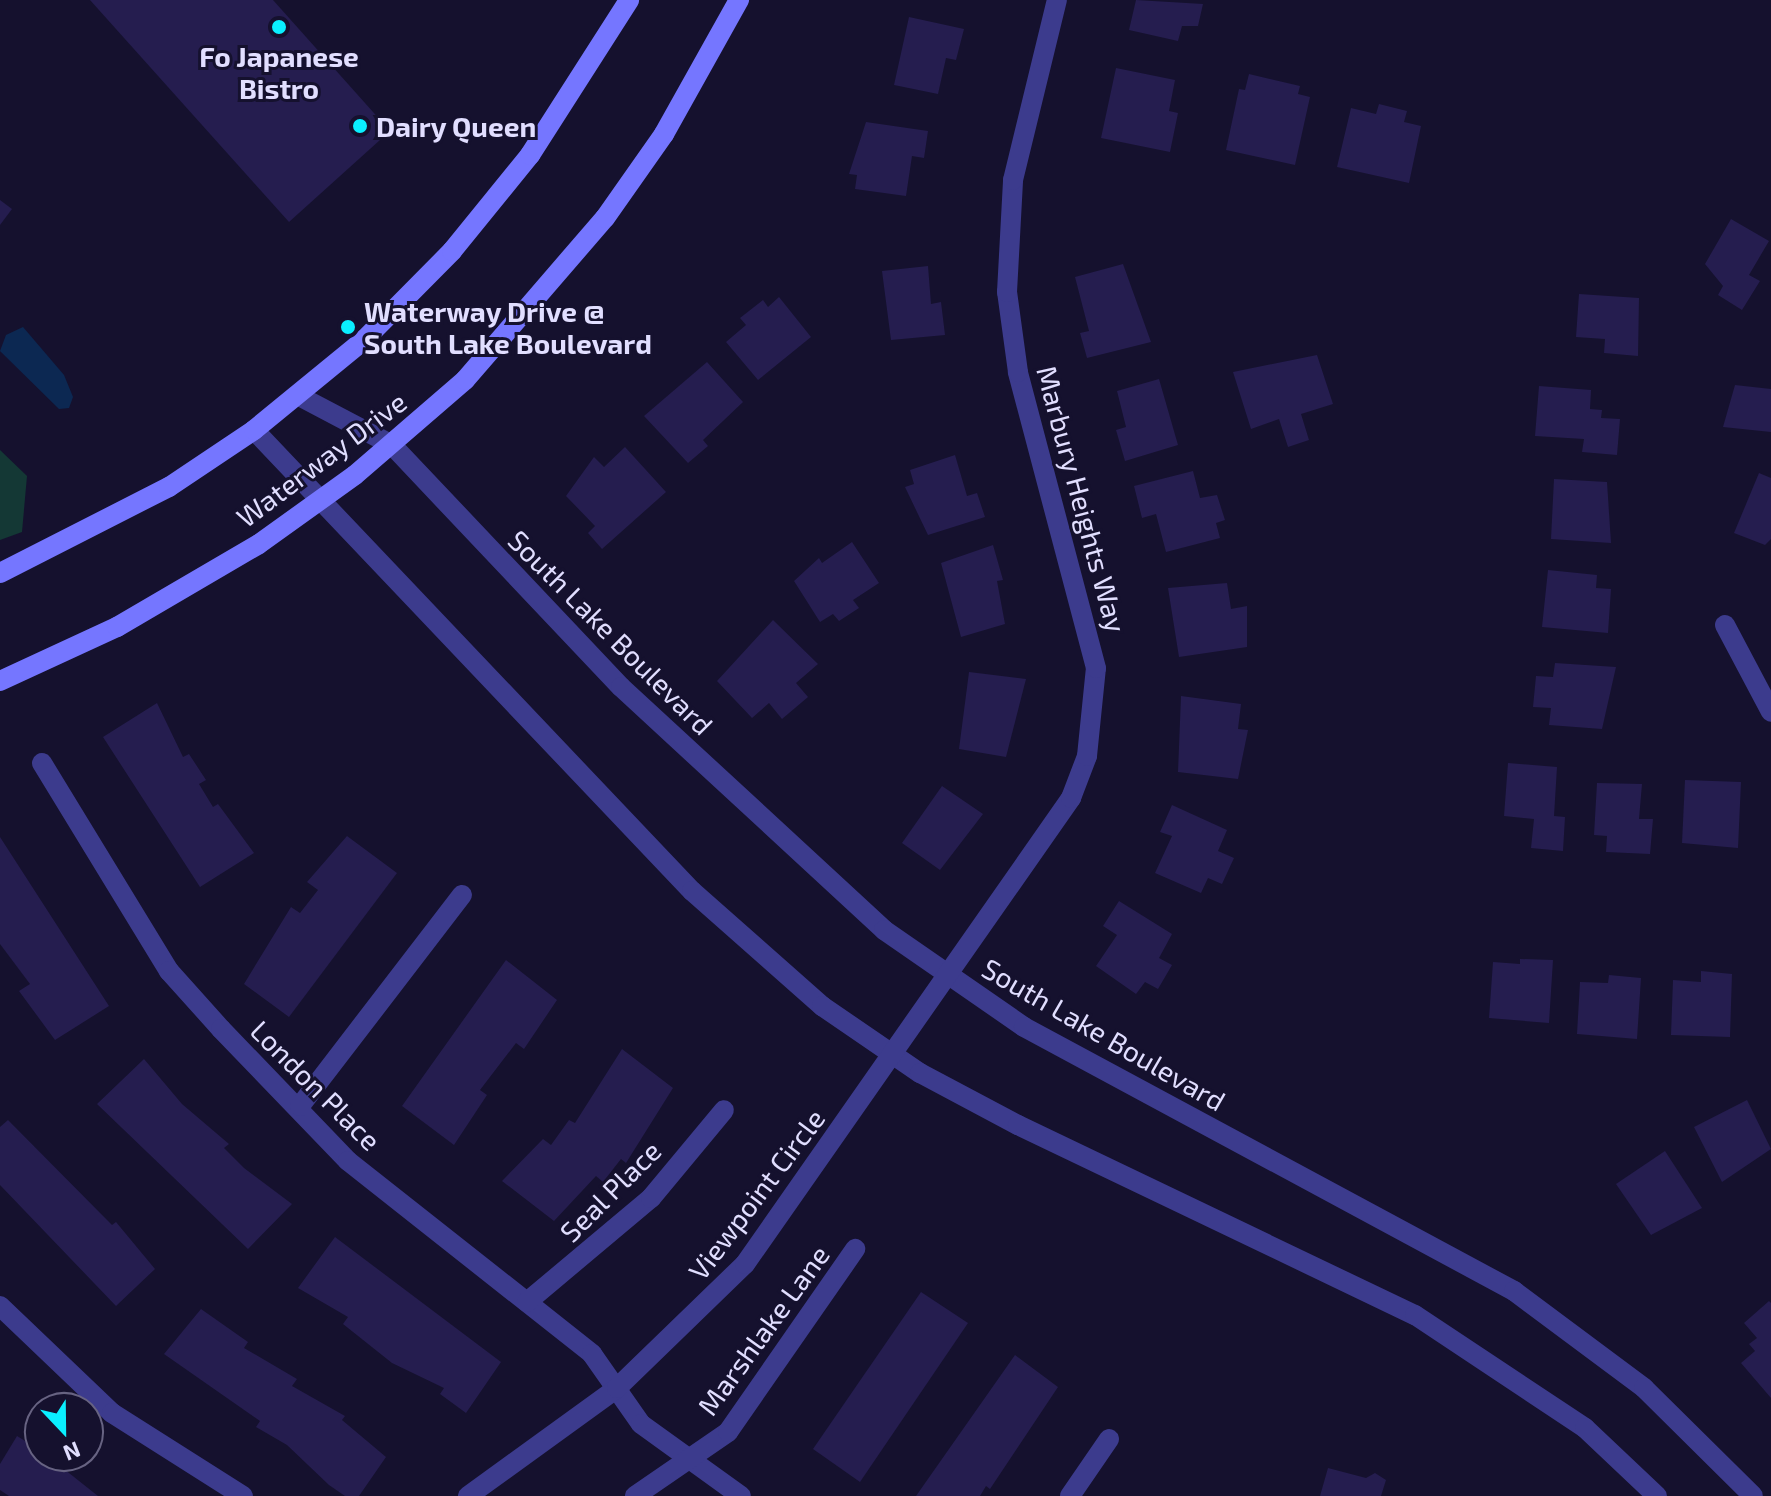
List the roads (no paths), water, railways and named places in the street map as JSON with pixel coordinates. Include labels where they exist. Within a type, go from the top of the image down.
[{"type":"street","points":[[0,573],[169,487],[299,396],[452,251],[530,155],[629,0]]},
{"type":"street","name":"Waterway Drive","points":[[0,681],[172,598],[324,498],[392,445],[522,320],[605,218],[664,134],[739,0]]},
{"type":"street","name":"Marbury Heights Way","points":[[891,1055],[1071,798],[1095,712],[1091,632],[1018,372],[1007,292],[1013,180],[1057,0]]},
{"type":"street","name":"South Lake Boulevard","points":[[299,396],[392,445],[632,698],[803,860],[947,976],[1024,1027],[1514,1291],[1644,1388],[1753,1496]]},
{"type":"street","points":[[254,430],[324,498],[723,922],[822,1006],[891,1055],[1018,1125],[1415,1315],[1585,1428],[1657,1496]]},
{"type":"street","points":[[1725,625],[1771,712]]},
{"type":"street","name":"London Place","points":[[42,763],[169,971],[300,1106],[348,1161],[592,1354],[617,1388]]},
{"type":"street","points":[[300,1106],[462,895]]},
{"type":"street","name":"Viewpoint Circle","points":[[468,1496],[617,1388],[745,1264],[891,1055]]},
{"type":"street","name":"Seal Place","points":[[527,1302],[651,1198],[724,1110]]},
{"type":"street","name":"Marshlake Lane","points":[[635,1496],[692,1461],[728,1432],[855,1249]]},
{"type":"street","points":[[0,1306],[112,1413],[243,1496]]},
{"type":"street","points":[[617,1388],[641,1424],[741,1496]]},
{"type":"street","points":[[1070,1496],[1109,1439]]},
{"type":"water","points":[[23,327],[64,375],[73,397],[69,408],[59,409],[0,351],[6,335]]},
{"type":"place","name":"Fo Japanese Bistro","points":[[279,27]]},
{"type":"place","name":"Dairy Queen","points":[[360,126]]},
{"type":"place","name":"Waterway Drive @ South Lake Boulevard","points":[[348,327]]}]
